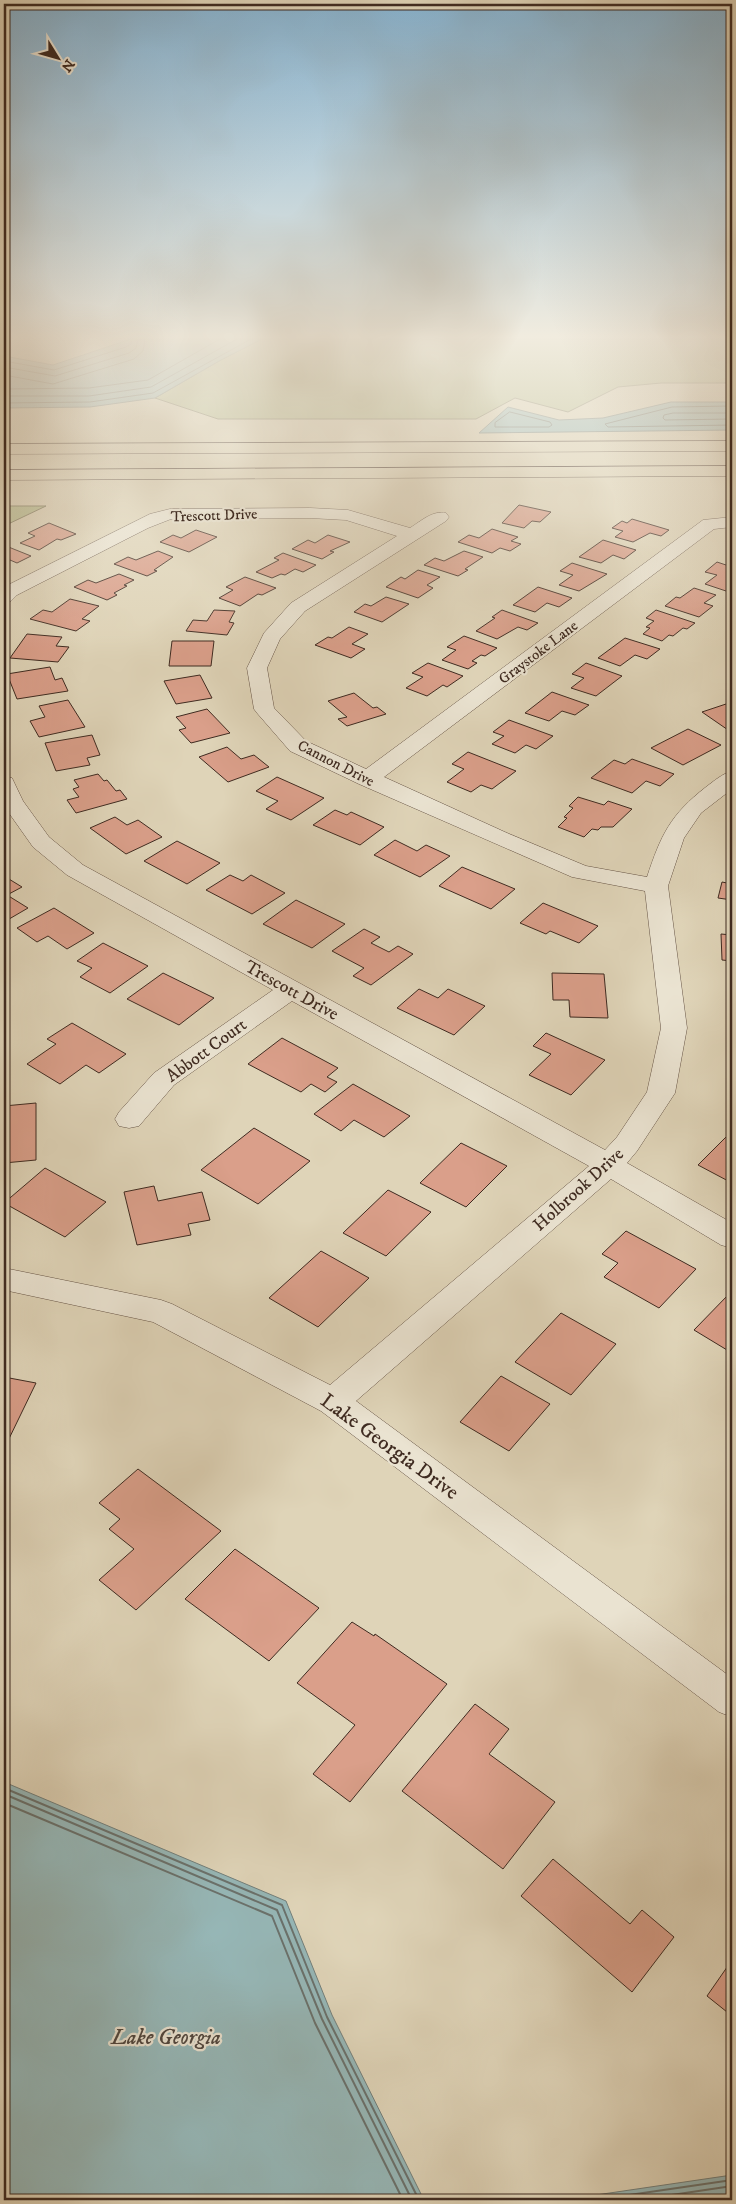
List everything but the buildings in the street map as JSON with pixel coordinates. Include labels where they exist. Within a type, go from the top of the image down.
[{"type":"highway","points":[[4,449],[732,446]]},
{"type":"highway","points":[[4,475],[732,471]]},
{"type":"street","name":"Trescott Drive","points":[[4,597],[10,591],[142,524],[170,514],[310,513],[348,516],[412,535]]},
{"type":"street","name":"Cannon Drive","points":[[440,517],[298,607],[272,637],[257,668],[264,710],[298,746],[367,779],[580,872],[656,886]]},
{"type":"street","name":"Graystoke Lane","points":[[367,779],[710,524],[732,522]]},
{"type":"street","name":"Holbrook Drive","points":[[334,1402],[609,1165],[627,1144],[661,1093],[674,1028],[656,886],[672,838],[693,808],[732,778]]},
{"type":"street","name":"Trescott Drive","points":[[4,783],[12,802],[41,842],[75,870],[609,1165],[732,1236]]},
{"type":"street","name":"Abbott Court","points":[[129,1119],[164,1079],[291,990]]},
{"type":"street","name":"Lake Georgia Drive","points":[[4,1279],[161,1312],[334,1402],[732,1700]]},
{"type":"green space","points":[[4,506],[46,506],[4,526]]},
{"type":"water","name":"Lake Georgia","points":[[4,1782],[286,1901],[332,2015],[424,2200],[4,2200]]},
{"type":"water","points":[[732,2175],[732,2200],[562,2200]]}]
